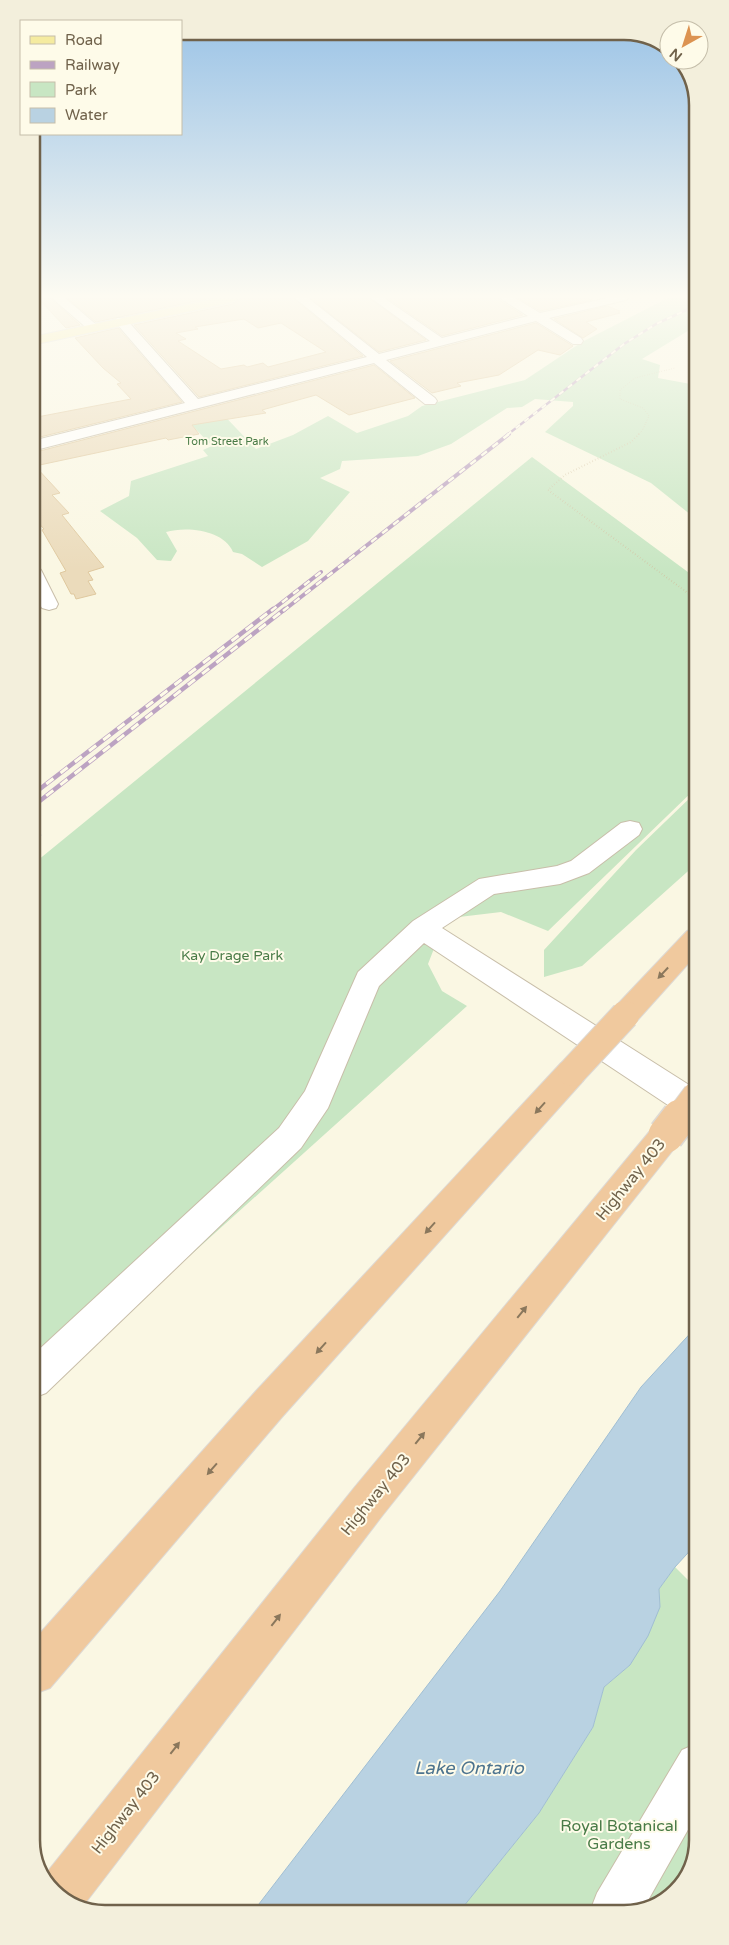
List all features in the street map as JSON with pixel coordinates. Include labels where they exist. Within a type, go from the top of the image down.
[{"type":"highway","points":[[40,1665],[269,1404],[689,946]]},
{"type":"highway","name":"Highway 403","points":[[64,1890],[368,1502],[689,1105]]},
{"type":"street","points":[[181,389],[195,405]]},
{"type":"street","points":[[40,444],[258,389]]},
{"type":"street","points":[[415,389],[430,401]]},
{"type":"street","points":[[40,586],[49,604]]},
{"type":"street","points":[[40,1374],[190,1235],[290,1138],[317,1099],[368,980],[422,928],[488,886],[560,875],[580,867],[630,829]]},
{"type":"street","points":[[422,928],[689,1103]]},
{"type":"street","points":[[618,1905],[689,1782]]},
{"type":"path","points":[[621,389],[620,398],[642,408],[649,416],[642,431],[631,442],[565,475],[548,490],[689,594]]},
{"type":"green space","name":"Tom Street Park","points":[[490,389],[689,389],[689,513],[651,483],[545,432],[573,406],[573,402],[535,399],[522,407],[507,408],[451,444],[418,456],[342,461],[340,469],[320,478],[350,492],[308,541],[262,567],[242,554],[233,552],[222,539],[213,534],[194,530],[166,532],[177,551],[171,561],[157,560],[137,538],[100,511],[129,496],[131,481],[208,456],[203,450],[212,446],[182,415],[216,407],[256,449],[293,435],[328,416],[357,433],[408,416],[422,406]]},
{"type":"green space","name":"Kay Drage Park","points":[[532,457],[689,573],[689,795],[548,931],[501,912],[459,917],[442,928],[428,964],[442,991],[467,1006],[40,1391],[40,858]]},
{"type":"green space","points":[[689,799],[689,870],[582,966],[544,977],[544,950],[636,850]]},
{"type":"green space","name":"Royal Botanical Gardens","points":[[675,1567],[689,1581],[689,1840],[686,1861],[676,1880],[660,1894],[641,1903],[633,1904],[465,1905],[539,1813],[593,1727],[604,1687],[630,1665],[660,1607],[659,1589]]},
{"type":"water","name":"Lake Ontario","points":[[689,1335],[689,1552],[659,1589],[660,1607],[648,1636],[630,1665],[604,1687],[593,1727],[539,1813],[465,1905],[258,1905],[500,1591],[641,1387]]},
{"type":"building","points":[[121,389],[171,389],[182,402],[40,437],[40,416],[131,399]]},
{"type":"building","points":[[192,389],[232,389],[199,397]]},
{"type":"building","points":[[282,389],[404,389],[415,398],[349,415],[316,395],[262,410],[266,413],[192,425],[199,434],[168,440],[166,438],[40,465],[40,451]]},
{"type":"building","points":[[426,389],[450,389],[432,393]]},
{"type":"building","points":[[40,471],[60,493],[52,495],[69,513],[62,515],[104,567],[88,572],[93,580],[88,581],[96,594],[76,599],[74,594],[71,594],[60,573],[66,571],[42,530],[44,529],[40,525]]},
{"type":"railway","points":[[507,435],[566,389]]},
{"type":"railway","points":[[283,611],[509,434]]},
{"type":"railway","points":[[271,611],[321,572]]},
{"type":"railway","points":[[40,789],[273,609]]},
{"type":"railway","points":[[40,801],[285,609]]}]
